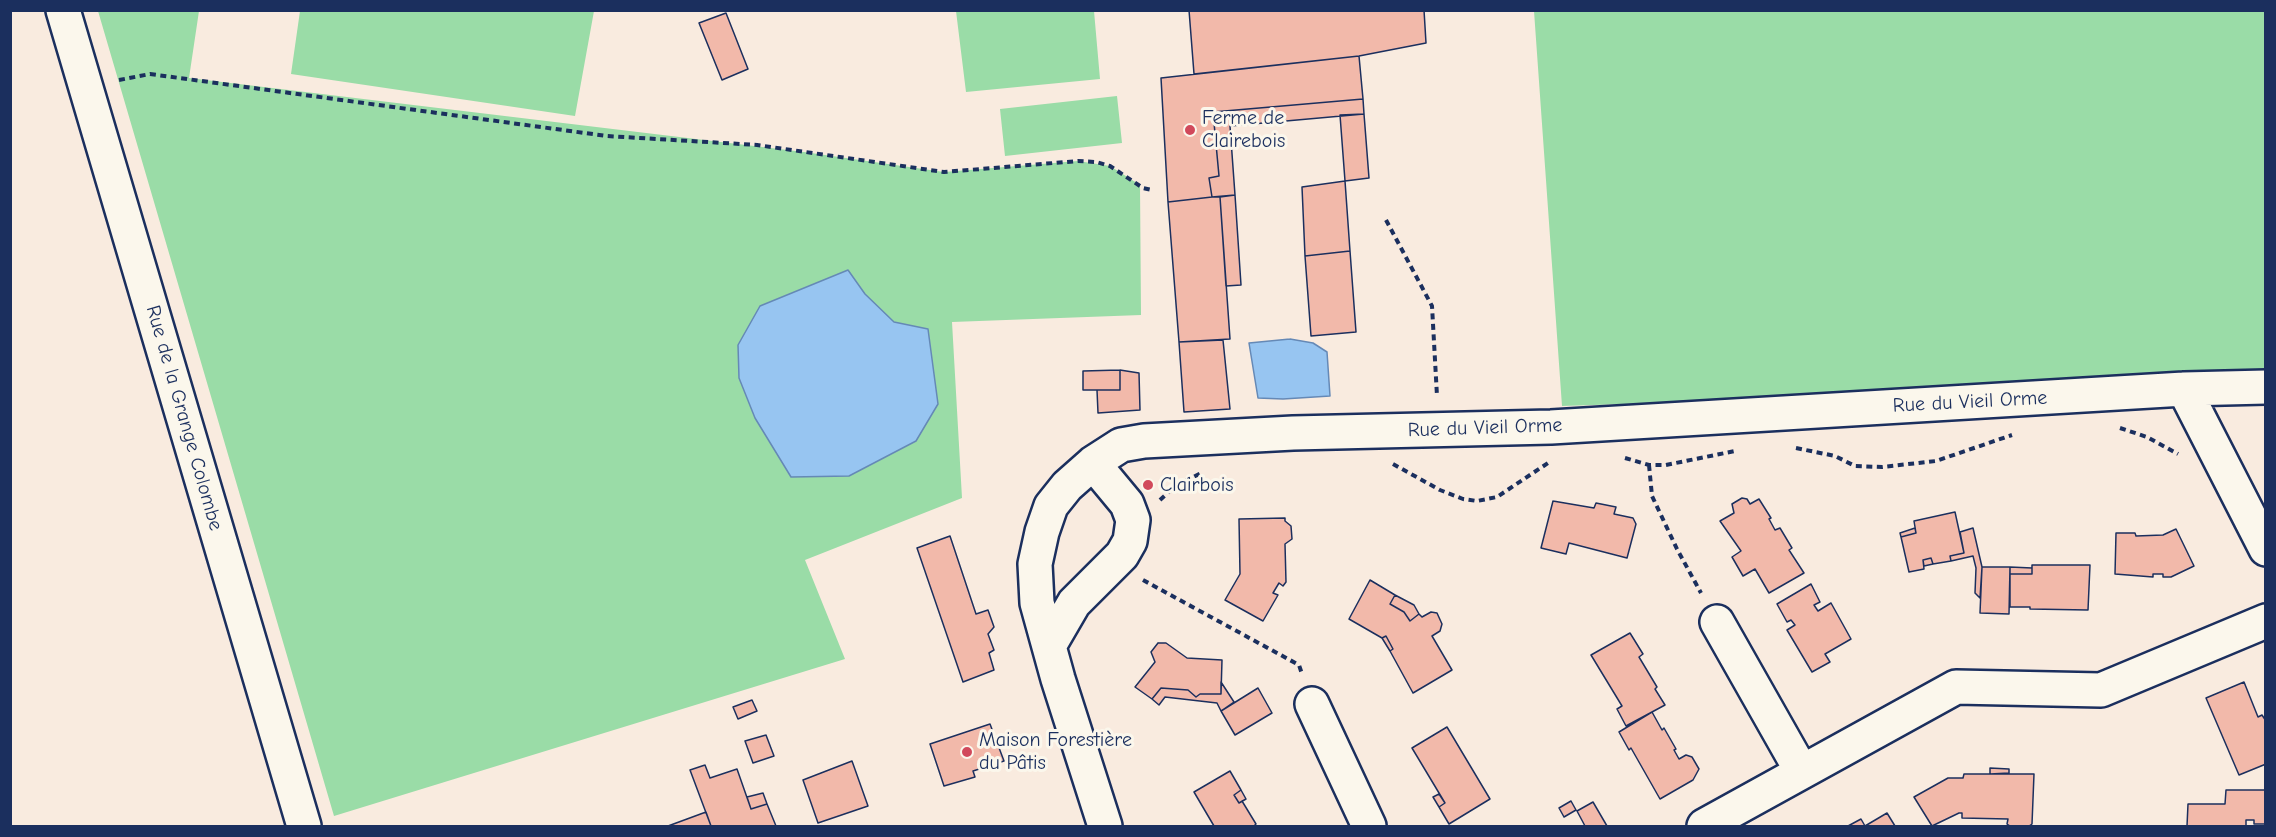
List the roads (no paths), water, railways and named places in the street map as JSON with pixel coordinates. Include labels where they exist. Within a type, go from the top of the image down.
[{"type":"street","name":"Rue de la Grange Colombe","points":[[63,10],[304,826]]},
{"type":"street","name":"Rue du Vieil Orme","points":[[1094,824],[1037,603],[1035,564],[1051,506],[1067,486],[1093,463],[1121,445],[1144,441],[1293,433],[1551,427],[2184,389],[2265,387]]},
{"type":"street","points":[[2184,389],[2217,450],[2265,549]]},
{"type":"street","points":[[1049,646],[1074,603],[1122,555],[1130,541],[1133,520],[1126,504],[1093,463]]},
{"type":"street","points":[[1704,826],[1956,687],[2101,690],[2265,621]]},
{"type":"street","points":[[1717,622],[1802,772]]},
{"type":"street","points":[[1312,704],[1369,826]]},
{"type":"water","points":[[848,270],[865,294],[894,322],[928,329],[938,404],[916,441],[849,476],[791,477],[755,418],[739,378],[738,345],[760,306]]},
{"type":"water","points":[[1290,339],[1313,343],[1327,352],[1330,396],[1258,398],[1249,343]]},
{"type":"place","name":"Ferme de Clairebois","points":[[1190,130]]},
{"type":"place","name":"Clairbois","points":[[1148,485]]},
{"type":"place","name":"Maison Forestière du Pâtis","points":[[967,752]]}]
